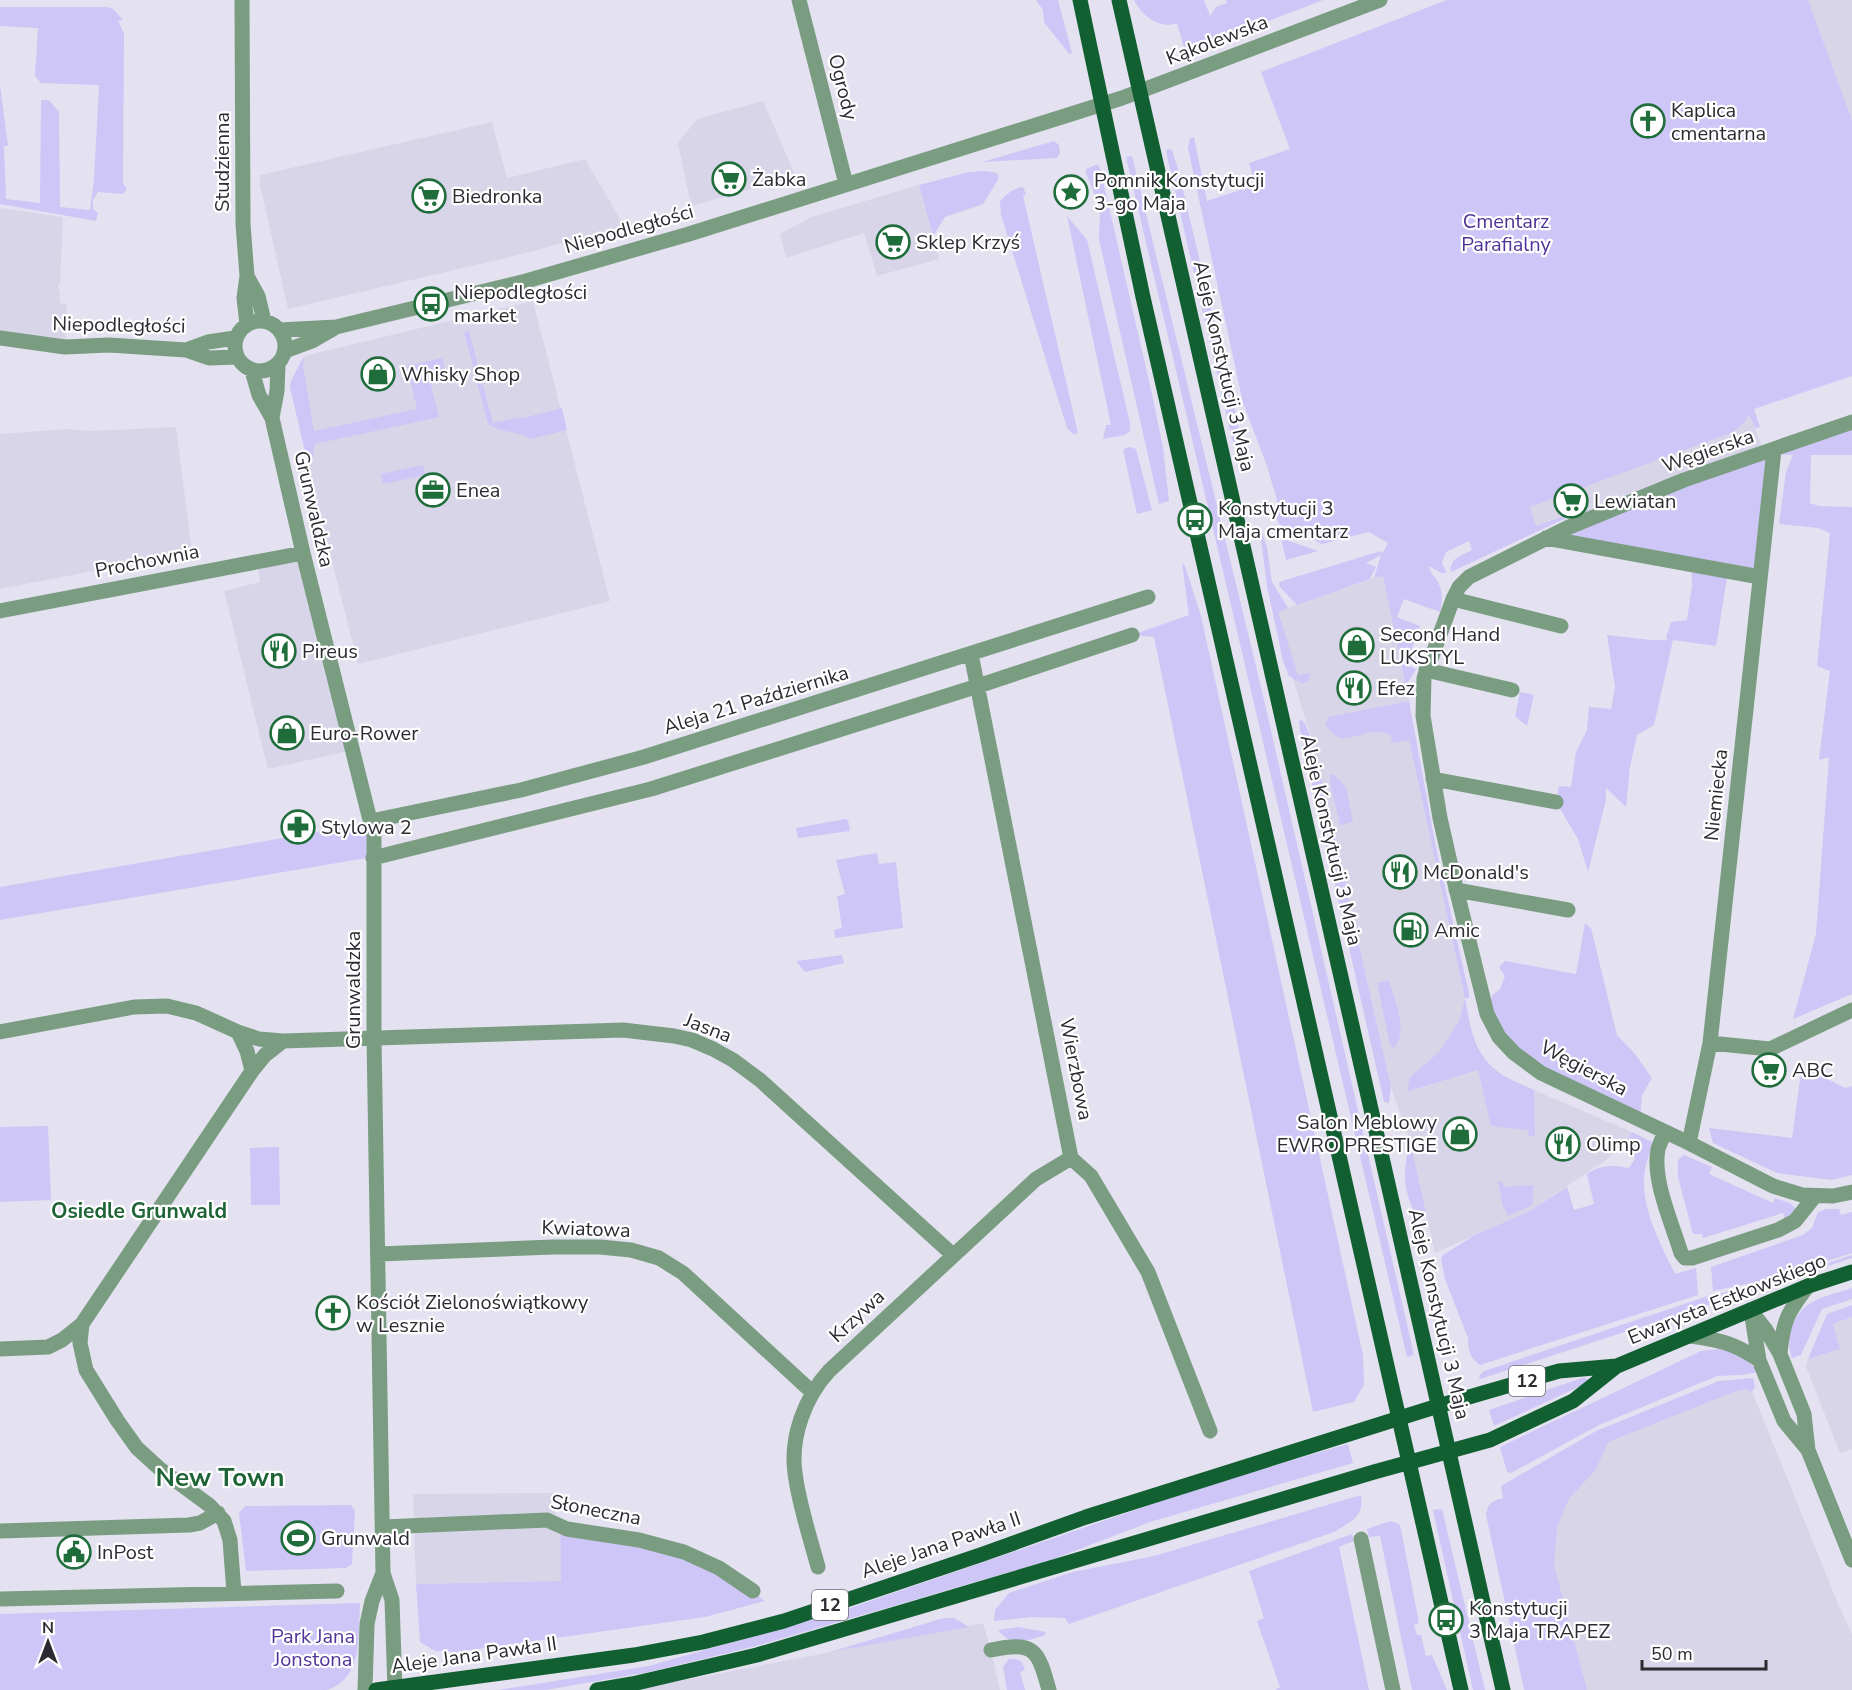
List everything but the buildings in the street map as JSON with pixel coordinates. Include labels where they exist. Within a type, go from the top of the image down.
[{"type":"main road","points":[[1080,0],[1141,286],[1461,1690]]},
{"type":"main road","name":"Aleje Konstytucji 3 Maja","points":[[1119,0],[1503,1690]]},
{"type":"main road","name":"Ewarysta Estkowskiego","points":[[1449,1452],[1490,1440],[1573,1401],[1617,1366],[1808,1286],[1852,1272]]},
{"type":"main road","name":"Ewarysta Estkowskiego","points":[[1438,1406],[1559,1371],[1617,1366]]},
{"type":"main road","name":"Aleje Jana Pawła II","points":[[376,1690],[634,1655],[703,1642],[784,1621],[993,1551],[1086,1517],[1438,1406]]},
{"type":"main road","name":"12","points":[[597,1690],[757,1655],[1449,1452]]},
{"type":"street","name":"Studzienna","points":[[242,0],[243,224],[247,276],[258,296],[264,321]]},
{"type":"street","name":"Ogrody","points":[[799,0],[846,184]]},
{"type":"street","name":"Kąkolewska","points":[[1101,105],[1380,0]]},
{"type":"street","name":"Niepodległości","points":[[280,330],[336,327],[526,281],[605,259],[1101,105]]},
{"type":"street","points":[[247,276],[244,298],[248,324]]},
{"type":"street","points":[[264,321],[280,330],[285,351],[278,365],[266,371],[252,371],[244,367],[237,357],[234,348],[236,338],[241,329],[248,324],[264,321]]},
{"type":"street","name":"Niepodległości","points":[[285,351],[312,341],[336,327]]},
{"type":"street","name":"Niepodległości","points":[[0,338],[64,347],[109,345],[186,350],[208,342],[236,338]]},
{"type":"street","points":[[186,350],[209,357],[237,357]]},
{"type":"street","name":"Grunwaldzka","points":[[272,418],[277,392],[278,365]]},
{"type":"street","name":"Grunwaldzka","points":[[252,371],[259,395],[272,418],[303,553],[374,836],[383,1573],[392,1600],[395,1688]]},
{"type":"street","name":"Węgierska","points":[[1852,422],[1684,480],[1546,538],[1468,578],[1459,587],[1453,599],[1426,670],[1423,716],[1433,779],[1456,890],[1488,1014],[1499,1037],[1514,1053],[1541,1073],[1689,1143],[1773,1186],[1802,1195],[1815,1196],[1833,1196],[1852,1192]]},
{"type":"street","name":"Niemiecka","points":[[1689,1143],[1710,1043],[1774,450]]},
{"type":"street","points":[[1546,538],[1761,577]]},
{"type":"street","name":"Prochownia","points":[[0,611],[303,553]]},
{"type":"street","name":"Aleja 21 Października","points":[[371,821],[521,790],[644,757],[1148,597]]},
{"type":"street","points":[[1453,599],[1561,626]]},
{"type":"street","points":[[374,858],[651,789],[1132,635]]},
{"type":"street","name":"Wierzbowa","points":[[971,654],[1071,1158]]},
{"type":"street","points":[[1426,670],[1512,690]]},
{"type":"street","points":[[1433,779],[1556,802]]},
{"type":"street","points":[[1456,890],[1568,910]]},
{"type":"street","name":"Jasna","points":[[0,1032],[134,1007],[167,1006],[196,1013],[259,1039],[283,1041],[623,1030],[692,1040],[713,1048],[760,1080],[953,1255]]},
{"type":"street","points":[[1710,1043],[1770,1049],[1852,1010]]},
{"type":"street","points":[[238,1032],[247,1051],[252,1071]]},
{"type":"street","points":[[0,1349],[48,1347],[62,1340],[82,1324],[252,1071],[265,1055],[283,1041]]},
{"type":"street","points":[[1665,1132],[1658,1149],[1657,1166],[1660,1186],[1681,1253],[1685,1258],[1692,1258],[1778,1230],[1795,1221],[1815,1196]]},
{"type":"street","points":[[1071,1158],[1091,1176],[1148,1272],[1210,1431]]},
{"type":"street","name":"Krzywa","points":[[818,1568],[795,1473],[795,1449],[806,1405],[812,1392],[829,1371],[1036,1179],[1071,1158]]},
{"type":"street","name":"Kwiatowa","points":[[379,1254],[600,1247],[631,1250],[659,1258],[683,1273],[812,1392]]},
{"type":"street","points":[[1780,1354],[1782,1331],[1789,1311],[1808,1286]]},
{"type":"street","points":[[1750,1310],[1766,1330],[1780,1354],[1804,1414],[1808,1450],[1852,1560]]},
{"type":"street","points":[[1750,1310],[1760,1360],[1784,1421],[1808,1450]]},
{"type":"street","points":[[82,1324],[80,1343],[86,1370],[137,1448],[160,1469],[218,1513],[224,1521],[230,1540],[234,1593]]},
{"type":"street","points":[[1690,1336],[1719,1340],[1740,1347],[1760,1360]]},
{"type":"street","points":[[0,1532],[189,1525],[200,1523],[218,1513]]},
{"type":"street","name":"Słoneczna","points":[[382,1527],[547,1520],[567,1529],[639,1540],[684,1552],[719,1568],[753,1592]]},
{"type":"street","points":[[1361,1539],[1393,1690]]},
{"type":"street","name":"Grunwaldzka","points":[[365,1690],[367,1624],[372,1600],[383,1573]]},
{"type":"street","points":[[0,1599],[337,1591]]},
{"type":"street","points":[[991,1650],[1011,1646],[1029,1648],[1042,1665],[1049,1690]]},
{"type":"shaded area","points":[[1808,0],[1852,0],[1852,120],[1844,99]]},
{"type":"shaded area","points":[[763,101],[796,177],[691,206],[678,143],[697,119]]},
{"type":"shaded area","points":[[492,122],[507,178],[585,159],[619,217],[622,227],[518,255],[288,309],[260,185],[260,175]]},
{"type":"shaded area","points":[[919,185],[939,259],[877,276],[864,233],[786,258],[780,234],[811,217]]},
{"type":"shaded area","points":[[0,208],[63,217],[58,289],[60,290],[60,303],[67,304],[65,347],[0,338]]},
{"type":"shaded area","points":[[533,301],[610,601],[358,664],[313,485],[290,387],[291,381],[304,356]]},
{"type":"shaded area","points":[[1749,414],[1765,453],[1567,528],[1562,516],[1536,526],[1529,507]]},
{"type":"shaded area","points":[[176,427],[192,552],[0,589],[0,434],[67,429],[89,431]]},
{"type":"shaded area","points":[[303,553],[353,750],[268,769],[224,591],[260,582],[257,562]]},
{"type":"shaded area","points":[[1383,575],[1409,701],[1329,717],[1353,737],[1372,732],[1383,732],[1392,736],[1415,735],[1409,740],[1465,998],[1459,1021],[1439,1052],[1410,1077],[1408,1092],[1478,1070],[1492,1126],[1528,1130],[1534,1104],[1534,1090],[1632,1132],[1626,1142],[1606,1160],[1530,1211],[1435,1253],[1407,1133],[1391,1087],[1316,754],[1294,682],[1278,611]]},
{"type":"shaded area","points":[[1852,1317],[1852,1449],[1840,1453],[1806,1367],[1808,1359],[1840,1349],[1833,1323]]},
{"type":"shaded area","points":[[1749,1384],[1852,1634],[1852,1690],[1582,1690],[1543,1542],[1553,1509],[1603,1442]]},
{"type":"shaded area","points":[[556,1493],[555,1523],[560,1526],[561,1581],[416,1584],[413,1494]]},
{"type":"shaded area","points":[[983,1623],[1000,1690],[633,1690]]},
{"type":"green space","points":[[1036,0],[1058,0],[1072,53],[1069,54],[1044,22],[1043,10]]},
{"type":"green space","points":[[1134,0],[1204,0],[1210,16],[1216,7],[1227,3],[1226,0],[1323,0],[1204,46],[1194,46],[1185,51],[1177,23],[1171,25],[1152,20],[1141,11]]},
{"type":"green space","name":"Cmentarz Parafialny","points":[[1447,0],[1808,0],[1852,120],[1852,376],[1754,409],[1760,427],[1755,428],[1749,414],[1745,422],[1733,432],[1530,507],[1536,526],[1563,516],[1564,519],[1451,572],[1454,560],[1472,550],[1469,541],[1446,552],[1442,563],[1447,573],[1441,573],[1429,566],[1441,591],[1440,612],[1404,599],[1397,617],[1420,626],[1406,665],[1416,669],[1408,682],[1408,697],[1383,576],[1374,578],[1381,555],[1366,563],[1376,567],[1370,579],[1297,605],[1279,586],[1279,582],[1381,551],[1382,554],[1388,543],[1369,532],[1322,544],[1279,524],[1276,518],[1277,500],[1267,466],[1243,403],[1188,148],[1190,138],[1194,137],[1207,201],[1255,185],[1249,163],[1290,149],[1261,72]]},
{"type":"green space","points":[[0,7],[105,7],[112,8],[123,20],[118,21],[124,33],[123,183],[127,189],[123,194],[98,192],[93,200],[93,209],[98,213],[96,221],[0,204],[0,85],[8,146],[4,146],[6,199],[40,203],[41,100],[49,100],[59,112],[60,207],[90,210],[99,85],[41,83],[35,76],[38,28],[0,26]]},
{"type":"green space","points":[[1054,141],[1059,145],[1060,152],[1057,158],[982,162]]},
{"type":"green space","points":[[1172,150],[1178,169],[1233,401],[1243,459],[1232,439],[1166,151]]},
{"type":"green space","points":[[1132,156],[1261,687],[1414,1355],[1407,1357],[1126,157]]},
{"type":"green space","points":[[1098,164],[1163,447],[1169,501],[1159,504],[1099,239],[1100,208],[1086,173],[1086,169]]},
{"type":"green space","points":[[969,172],[997,173],[999,178],[983,204],[945,217],[933,236],[919,185]]},
{"type":"green space","points":[[1023,187],[1026,194],[1023,196],[1078,433],[1073,434],[1067,428],[1001,215],[1000,201],[1013,190]]},
{"type":"green space","points":[[1067,216],[1087,240],[1130,423],[1130,431],[1125,435],[1103,439],[1106,425],[1111,425]]},
{"type":"green space","points":[[469,331],[493,423],[562,408],[567,430],[530,439],[488,424],[464,332]]},
{"type":"green space","points":[[304,356],[303,366],[314,431],[417,409],[407,366],[442,358],[447,377],[430,381],[439,417],[315,444],[312,459],[307,460],[290,387]]},
{"type":"green space","points":[[1852,422],[1852,455],[1811,455],[1810,503],[1819,506],[1852,507],[1852,994],[1793,1019],[1816,934],[1829,757],[1819,760],[1830,671],[1817,666],[1830,533],[1818,528],[1779,524],[1786,472],[1793,455],[1774,454],[1760,577],[1728,572],[1716,646],[1673,640],[1654,725],[1637,735],[1630,767],[1626,807],[1606,788],[1606,800],[1588,872],[1578,839],[1556,802],[1559,786],[1571,787],[1576,752],[1587,730],[1589,707],[1611,709],[1615,687],[1607,635],[1668,640],[1666,638],[1671,622],[1687,620],[1692,585],[1691,565],[1546,538]]},
{"type":"green space","points":[[1130,447],[1136,449],[1152,510],[1137,514],[1123,449]]},
{"type":"green space","points":[[423,465],[425,475],[383,484],[381,474]]},
{"type":"green space","points":[[1259,524],[1267,547],[1272,582],[1288,608],[1278,612],[1298,675],[1310,673],[1308,681],[1302,684],[1289,676],[1283,661],[1267,586]]},
{"type":"green space","points":[[1281,538],[1318,551],[1286,560]]},
{"type":"green space","points":[[1182,563],[1185,566],[1201,616],[1363,1355],[1364,1385],[1354,1402],[1313,1412],[1154,637],[1132,635],[1189,615]]},
{"type":"green space","points":[[1520,692],[1534,695],[1527,726],[1515,716]]},
{"type":"green space","points":[[1409,701],[1436,848],[1469,998],[1465,998],[1409,740],[1391,743],[1392,736],[1383,732],[1340,738],[1332,733],[1325,724],[1328,717]]},
{"type":"green space","points":[[1301,719],[1306,725],[1316,754],[1391,1087],[1389,1103],[1384,1102],[1300,731]]},
{"type":"green space","points":[[1334,774],[1346,788],[1353,822],[1340,825],[1330,782],[1330,775]]},
{"type":"green space","points":[[848,820],[850,831],[798,838],[796,828]]},
{"type":"green space","points":[[370,823],[372,857],[0,920],[0,887]]},
{"type":"green space","points":[[877,853],[879,864],[896,862],[903,928],[835,938],[834,930],[842,928],[837,896],[845,894],[836,860]]},
{"type":"green space","points":[[1585,923],[1591,928],[1617,1035],[1635,1054],[1652,1078],[1642,1095],[1640,1120],[1541,1073],[1487,1014],[1492,996],[1500,989],[1505,976],[1499,967],[1505,961],[1576,974]]},
{"type":"green space","points":[[842,955],[844,963],[805,972],[796,961]]},
{"type":"green space","points":[[1389,980],[1400,1024],[1398,1041],[1394,1048],[1390,1045],[1377,983]]},
{"type":"green space","points":[[1465,998],[1477,1046],[1488,1063],[1509,1079],[1534,1090],[1535,1136],[1529,1136],[1528,1130],[1491,1126],[1478,1070],[1407,1092],[1410,1077],[1439,1052],[1459,1021]]},
{"type":"green space","points":[[1802,1066],[1845,1088],[1852,1086],[1852,1175],[1832,1180],[1777,1173],[1713,1143],[1709,1128],[1792,1138]]},
{"type":"green space","points":[[48,1126],[51,1200],[0,1202],[0,1127]]},
{"type":"green space","points":[[1632,1132],[1652,1142],[1644,1183],[1648,1210],[1657,1236],[1675,1274],[1696,1268],[1698,1295],[1480,1365],[1470,1353],[1468,1338],[1445,1279],[1441,1258],[1475,1235],[1530,1211],[1567,1187],[1574,1210],[1594,1204],[1587,1174],[1607,1166],[1629,1168],[1635,1159],[1628,1139]]},
{"type":"green space","points":[[1410,1142],[1426,1213],[1415,1214],[1406,1187],[1405,1170]]},
{"type":"green space","points":[[279,1147],[280,1205],[251,1205],[250,1148]]},
{"type":"green space","points":[[1684,1155],[1712,1167],[1709,1174],[1773,1203],[1775,1198],[1790,1203],[1795,1208],[1794,1216],[1787,1225],[1783,1213],[1703,1238],[1702,1234],[1693,1234],[1678,1177],[1678,1160]]},
{"type":"green space","points":[[1498,1182],[1503,1182],[1504,1187],[1533,1185],[1532,1205],[1508,1216],[1503,1206]]},
{"type":"green space","points":[[1826,1209],[1839,1209],[1841,1215],[1852,1212],[1852,1253],[1772,1279],[1713,1291],[1711,1267],[1803,1235],[1812,1228],[1818,1212]]},
{"type":"green space","points":[[1852,1255],[1852,1258],[1480,1379],[1479,1376],[1484,1371],[1708,1296],[1766,1284]]},
{"type":"green space","points":[[1852,1288],[1852,1299],[1822,1309],[1801,1355],[1792,1358],[1789,1344],[1792,1327],[1804,1308],[1818,1299]]},
{"type":"green space","points":[[1852,1305],[1852,1317],[1833,1324],[1840,1349],[1808,1359],[1827,1314]]},
{"type":"green space","points":[[1719,1349],[1741,1356],[1758,1372],[1717,1376],[1599,1425],[1511,1473],[1507,1472],[1500,1447],[1701,1351]]},
{"type":"green space","points":[[1582,1378],[1588,1381],[1494,1426],[1489,1410]]},
{"type":"green space","points":[[1753,1378],[1755,1387],[1752,1392],[1745,1389],[1736,1391],[1608,1442],[1595,1471],[1569,1498],[1557,1527],[1554,1565],[1587,1690],[1524,1690],[1486,1515],[1491,1503],[1503,1498],[1501,1486],[1596,1431],[1719,1381]]},
{"type":"green space","points":[[1348,1444],[1353,1463],[1150,1522],[1051,1560],[756,1646],[649,1672],[546,1690],[498,1690],[649,1666],[847,1609],[1214,1483]]},
{"type":"green space","points":[[1361,1495],[1361,1509],[1358,1514],[1351,1522],[1334,1532],[1069,1624],[1065,1618],[1032,1617],[994,1621],[995,1610],[1009,1593],[1073,1572],[1154,1556]]},
{"type":"green space","name":"Grunwald","points":[[351,1505],[355,1511],[352,1564],[346,1568],[246,1571],[239,1513],[245,1506]]},
{"type":"green space","points":[[1442,1509],[1485,1690],[1473,1690],[1433,1510]]},
{"type":"green space","points":[[1390,1521],[1399,1524],[1401,1529],[1419,1623],[1414,1625],[1417,1635],[1421,1635],[1426,1656],[1432,1655],[1447,1690],[1412,1690],[1380,1536],[1369,1537],[1367,1529]]},
{"type":"green space","points":[[560,1526],[639,1540],[735,1578],[765,1601],[705,1617],[456,1652],[435,1651],[420,1642],[416,1584],[561,1581]]},
{"type":"green space","points":[[1352,1534],[1354,1541],[1339,1547],[1369,1690],[1275,1690],[1280,1687],[1257,1621],[1264,1618],[1249,1571]]},
{"type":"green space","name":"Park Jana Jonstona","points":[[360,1603],[357,1654],[353,1666],[339,1684],[327,1690],[0,1690],[0,1614]]},
{"type":"green space","points":[[944,1618],[954,1618],[969,1627],[830,1652]]},
{"type":"green space","points":[[1018,1627],[1046,1632],[1045,1635],[1032,1639],[1014,1641],[998,1630]]},
{"type":"green space","points":[[1009,1659],[1022,1662],[1025,1670],[1020,1672],[1025,1690],[1007,1690],[1003,1667]]},
{"type":"place","name":"Kaplica cmentarna","points":[[1648,121]]},
{"type":"place","name":"Żabka","points":[[729,179]]},
{"type":"place","name":"Pomnik Konstytucji 3-go Maja","points":[[1071,192]]},
{"type":"place","name":"Biedronka","points":[[429,196]]},
{"type":"place","name":"Sklep Krzyś","points":[[893,242]]},
{"type":"place","name":"Niepodległości market","points":[[431,304]]},
{"type":"place","name":"Whisky Shop","points":[[378,374]]},
{"type":"place","name":"Enea","points":[[433,490]]},
{"type":"place","name":"Lewiatan","points":[[1571,501]]},
{"type":"place","name":"Konstytucji 3 Maja cmentarz","points":[[1195,520]]},
{"type":"place","name":"Second Hand LUKSTYL","points":[[1357,645]]},
{"type":"place","name":"Pireus","points":[[279,651]]},
{"type":"place","name":"Efez","points":[[1354,688]]},
{"type":"place","name":"Euro-Rower","points":[[287,733]]},
{"type":"place","name":"Stylowa 2","points":[[298,827]]},
{"type":"place","name":"McDonald's","points":[[1400,872]]},
{"type":"place","name":"Amic","points":[[1411,930]]},
{"type":"place","name":"ABC","points":[[1769,1070]]},
{"type":"place","name":"Salon Meblowy EWRO PRESTIGE","points":[[1460,1134]]},
{"type":"place","name":"Olimp","points":[[1563,1144]]},
{"type":"place","name":"Kościół Zielonoświątkowy w Lesznie","points":[[333,1313]]},
{"type":"place","name":"Grunwald","points":[[298,1538]]},
{"type":"place","name":"InPost","points":[[74,1552]]},
{"type":"place","name":"Konstytucji 3 Maja TRAPEZ","points":[[1446,1620]]},
{"type":"district","name":"Osiedle Grunwald","points":[[139,1211]]},
{"type":"district","name":"New Town","points":[[220,1477]]}]
